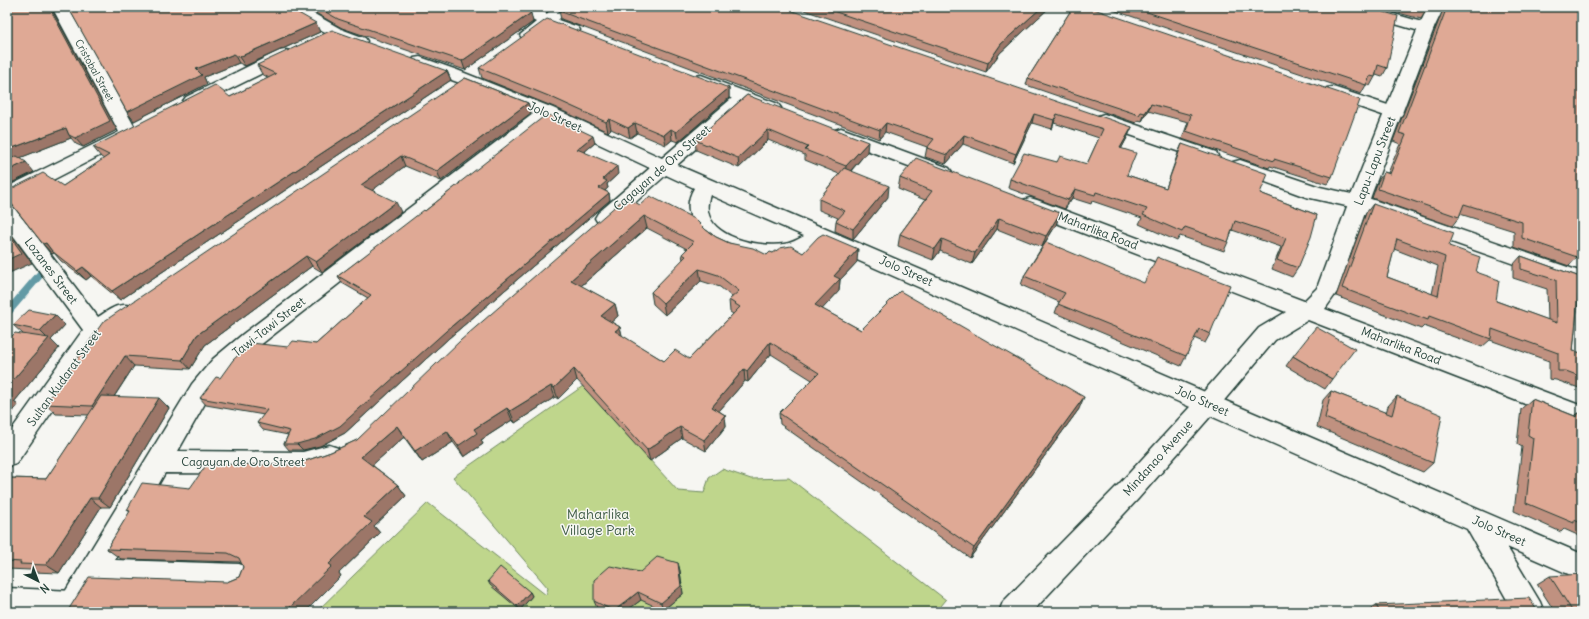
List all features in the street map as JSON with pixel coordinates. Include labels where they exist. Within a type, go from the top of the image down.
[{"type":"street","name":"Cristobal Street","points":[[7,195],[136,130],[60,7]]},
{"type":"street","points":[[291,7],[334,32],[379,48]]},
{"type":"street","points":[[515,7],[591,38]]},
{"type":"street","points":[[510,47],[547,21],[563,7]]},
{"type":"street","points":[[1353,7],[1426,28]]},
{"type":"street","name":"Lapu-Lapu Street","points":[[1307,310],[1317,303],[1326,292],[1358,202],[1426,28],[1436,7]]},
{"type":"street","points":[[175,109],[334,32]]},
{"type":"street","name":"Jolo Street","points":[[400,55],[467,78],[547,112],[664,167],[1582,567]]},
{"type":"street","points":[[447,92],[486,65]]},
{"type":"street","points":[[685,74],[788,114]]},
{"type":"street","points":[[1321,88],[1394,113]]},
{"type":"street","name":"Cagayan de Oro Street","points":[[587,233],[744,97]]},
{"type":"street","name":"Tawi-Tawi Street","points":[[72,608],[200,391],[221,366],[251,340],[547,112]]},
{"type":"street","points":[[1087,114],[1321,194],[1358,202],[1582,280]]},
{"type":"street","points":[[825,128],[958,178]]},
{"type":"street","points":[[705,184],[698,200],[700,217],[710,232],[728,245],[752,252],[778,252],[803,246],[823,235]]},
{"type":"street","name":"Maharlika Road","points":[[1010,198],[1582,416]]},
{"type":"street","name":"Lozanes Street","points":[[7,212],[62,287],[96,330]]},
{"type":"street","name":"Sultan Kudarat Street","points":[[7,456],[96,330],[136,303]]},
{"type":"street","name":"Mindanao Avenue","points":[[1013,612],[1092,530],[1208,403],[1267,334],[1307,310]]},
{"type":"street","name":"Cagayan de Oro Street","points":[[159,462],[303,463],[320,459],[344,449]]},
{"type":"street","points":[[1476,521],[1530,612]]},
{"type":"street","points":[[94,572],[239,577]]},
{"type":"street","points":[[7,602],[72,608]]},
{"type":"green space","name":"Maharlika Village Park","points":[[583,386],[678,491],[704,493],[709,478],[722,469],[751,479],[789,478],[946,600],[936,612],[316,612],[428,503],[546,595],[548,588],[453,477]]},
{"type":"building","points":[[7,7],[49,7],[110,121],[75,138],[69,135],[66,128],[7,150]]},
{"type":"building","points":[[68,7],[288,7],[316,23],[239,57],[234,54],[196,69],[202,75],[127,112]]},
{"type":"building","points":[[317,7],[519,7],[531,13],[462,61],[338,19]]},
{"type":"building","points":[[562,7],[781,7],[1132,127],[1120,148],[1136,153],[1127,175],[1166,188],[1182,144],[1268,174],[1260,193],[1317,215],[1311,237],[1298,268],[1277,260],[1286,238],[1235,221],[1228,242],[1185,227],[1182,232],[1143,215],[1147,209],[1096,192],[1095,195],[1075,189],[1068,200],[1010,179],[1024,153],[1057,162],[1060,156],[1087,164],[1103,129],[1057,114],[1054,120],[1034,114],[1016,154],[964,135],[947,155],[927,148],[934,139],[886,123],[880,130],[559,11]]},
{"type":"building","points":[[821,7],[1042,7],[1001,44],[988,63]]},
{"type":"building","points":[[1073,7],[1088,7],[1360,100],[1332,177],[1274,159],[1274,161],[1186,131],[1191,115],[1151,104],[1145,113],[1141,112],[1139,115],[1028,78]]},
{"type":"building","points":[[1132,7],[1366,7],[1398,16],[1387,68],[1378,65],[1375,77],[1370,76],[1366,85]]},
{"type":"building","points":[[1413,7],[1428,7],[1426,11]]},
{"type":"building","points":[[1447,7],[1582,7],[1582,221],[1578,220],[1577,257],[1522,238],[1522,222],[1464,204],[1459,217],[1378,189],[1384,172],[1390,174],[1406,135],[1399,133]]},
{"type":"building","points":[[547,19],[729,88],[676,132],[671,129],[664,135],[635,123],[628,128],[609,119],[606,122],[551,97],[479,68]]},
{"type":"building","points":[[332,30],[447,71],[112,291],[83,267],[77,271],[52,251],[46,243],[43,244],[7,198],[7,191],[43,173],[63,186],[109,155],[93,147],[215,85],[230,97],[276,74],[257,65]]},
{"type":"building","points":[[465,78],[528,103],[437,171],[401,156],[361,185],[396,202],[316,262],[306,256],[197,335],[182,360],[125,356],[92,406],[45,404],[103,322]]},
{"type":"building","points":[[747,95],[868,142],[846,166],[805,150],[808,147],[768,130],[738,158],[695,140]]},
{"type":"building","points":[[547,114],[593,136],[577,149],[617,166],[603,179],[607,181],[599,188],[609,193],[446,331],[340,426],[315,439],[297,444],[284,444],[290,431],[257,423],[267,410],[200,398],[216,377],[220,378],[233,360],[251,343],[288,347],[293,341],[316,344],[371,295],[338,276],[424,210],[425,211]]},
{"type":"building","points":[[17,156],[26,162],[7,171],[7,160]]},
{"type":"building","points":[[916,158],[1060,213],[1046,236],[999,218],[975,253],[942,239],[935,249],[900,234],[932,191],[900,178]]},
{"type":"building","points":[[844,168],[889,186],[853,229],[836,221],[845,211],[819,199]]},
{"type":"building","points":[[650,196],[695,219],[716,237],[729,243],[753,248],[767,255],[770,252],[773,253],[780,248],[791,246],[803,253],[818,237],[823,234],[858,249],[834,276],[840,279],[815,305],[861,330],[900,291],[1084,397],[974,548],[779,413],[819,373],[770,342],[747,371],[744,369],[712,407],[725,415],[704,440],[680,427],[647,450],[574,369],[554,388],[551,386],[510,411],[507,408],[474,429],[477,433],[458,446],[447,431],[415,451],[397,426],[361,457],[398,485],[364,517],[372,522],[329,564],[332,566],[285,612],[67,612],[89,577],[227,582],[239,577],[243,567],[239,558],[228,553],[107,549],[130,511],[127,510],[142,483],[190,488],[207,464],[294,465],[331,452],[357,440],[461,340],[626,197],[640,205]],"holes":[[[644,216],[694,242],[682,254],[686,256],[651,292],[663,303],[699,269],[718,275],[739,291],[729,300],[740,307],[689,359],[675,350],[664,361],[615,331],[620,327],[601,316],[615,304],[571,280]]]},
{"type":"building","points":[[1373,204],[1454,233],[1449,246],[1480,257],[1476,272],[1499,280],[1496,301],[1557,323],[1556,280],[1521,269],[1521,256],[1580,277],[1573,351],[1582,353],[1582,377],[1566,371],[1558,371],[1558,353],[1492,329],[1491,339],[1429,316],[1428,320],[1342,288]],"holes":[[[1397,239],[1445,257],[1438,296],[1387,277]]]},
{"type":"building","points":[[7,232],[22,253],[7,260]]},
{"type":"building","points":[[1046,242],[1144,283],[1157,257],[1230,285],[1210,334],[1199,329],[1186,356],[1058,304],[1065,293],[1024,276]]},
{"type":"building","points":[[29,310],[55,315],[40,331],[13,325]]},
{"type":"building","points":[[1316,327],[1355,349],[1332,379],[1293,356]]},
{"type":"building","points":[[15,333],[49,338],[7,387],[7,341]]},
{"type":"building","points":[[1331,391],[1392,415],[1397,396],[1442,415],[1433,463],[1325,418]]},
{"type":"building","points":[[101,396],[159,398],[98,498],[90,498],[46,565],[20,564],[21,562],[7,561],[7,478],[46,479]]},
{"type":"building","points":[[1532,399],[1577,417],[1578,413],[1582,415],[1582,523],[1574,520],[1574,523],[1526,503],[1533,438],[1528,435]]},
{"type":"building","points":[[657,557],[678,563],[681,586],[661,603],[638,592],[614,611],[594,601],[594,580],[610,566],[640,572]]},
{"type":"building","points":[[500,567],[530,592],[517,606],[488,581]]},
{"type":"building","points":[[1582,574],[1582,612],[1573,612],[1550,576]]},
{"type":"building","points":[[1529,598],[1538,612],[1380,612],[1376,605]]},
{"type":"waterway","points":[[7,313],[43,271]]}]
